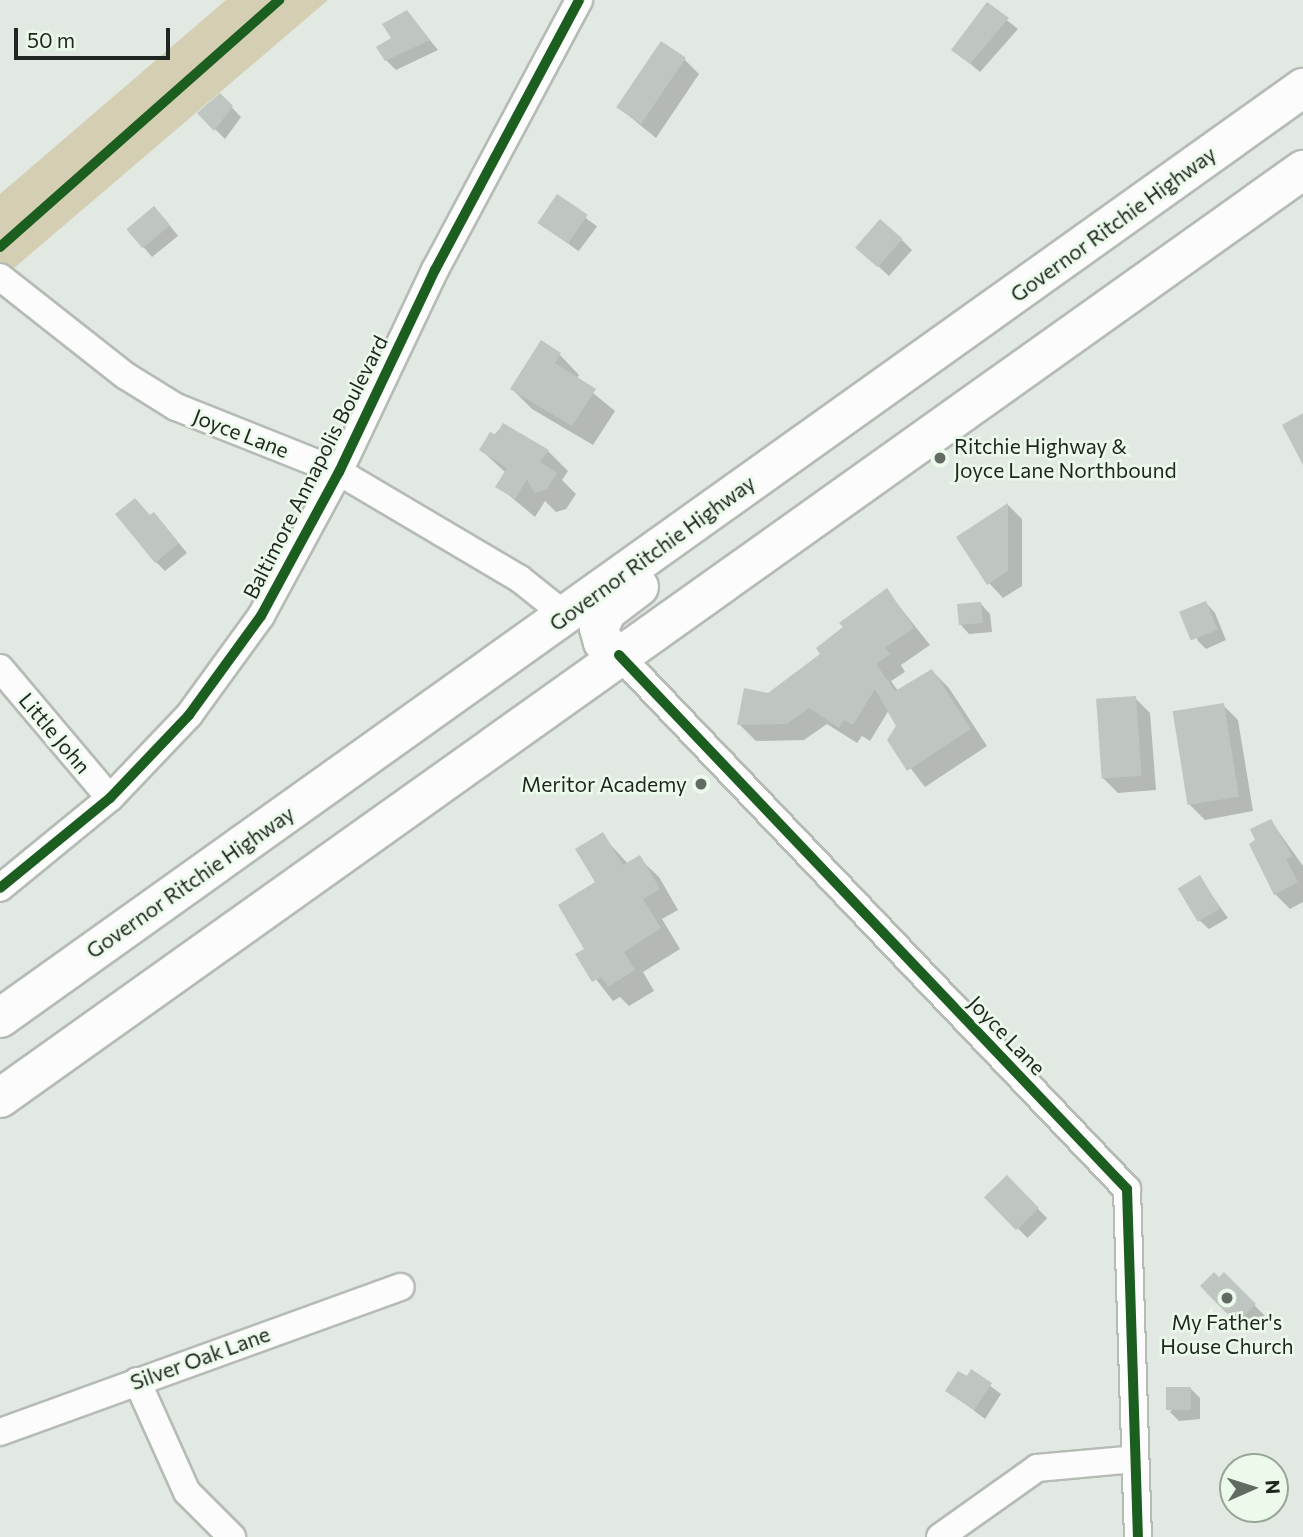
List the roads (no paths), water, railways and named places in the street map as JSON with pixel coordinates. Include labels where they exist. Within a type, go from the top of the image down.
[{"type":"highway","name":"Governor Ritchie Highway","points":[[0,1018],[1303,88]]},
{"type":"highway","points":[[0,1098],[1303,170]]},
{"type":"highway","points":[[619,655],[603,642],[599,628],[607,611],[690,547],[729,498]]},
{"type":"highway","points":[[507,737],[575,659],[579,641],[565,615]]},
{"type":"street","name":"Baltimore Annapolis Boulevard","points":[[0,888],[110,798],[189,715],[261,616],[339,471],[435,270],[579,0]]},
{"type":"street","name":"Joyce Lane","points":[[0,277],[126,376],[176,407],[339,471],[520,579],[565,615]]},
{"type":"street","name":"Joyce Lane","points":[[619,655],[1127,1189],[1138,1537]]},
{"type":"street","name":"Little John","points":[[0,668],[110,798]]},
{"type":"street","name":"Silver Oak Lane","points":[[0,1432],[401,1287]]},
{"type":"street","points":[[137,1381],[187,1492],[232,1537]]},
{"type":"street","points":[[940,1537],[1037,1468],[1135,1459]]},
{"type":"place","name":"Ritchie Highway & Joyce Lane Northbound","points":[[940,458]]},
{"type":"place","name":"Meritor Academy","points":[[701,784]]},
{"type":"place","name":"My Father's House Church","points":[[1227,1298]]}]
